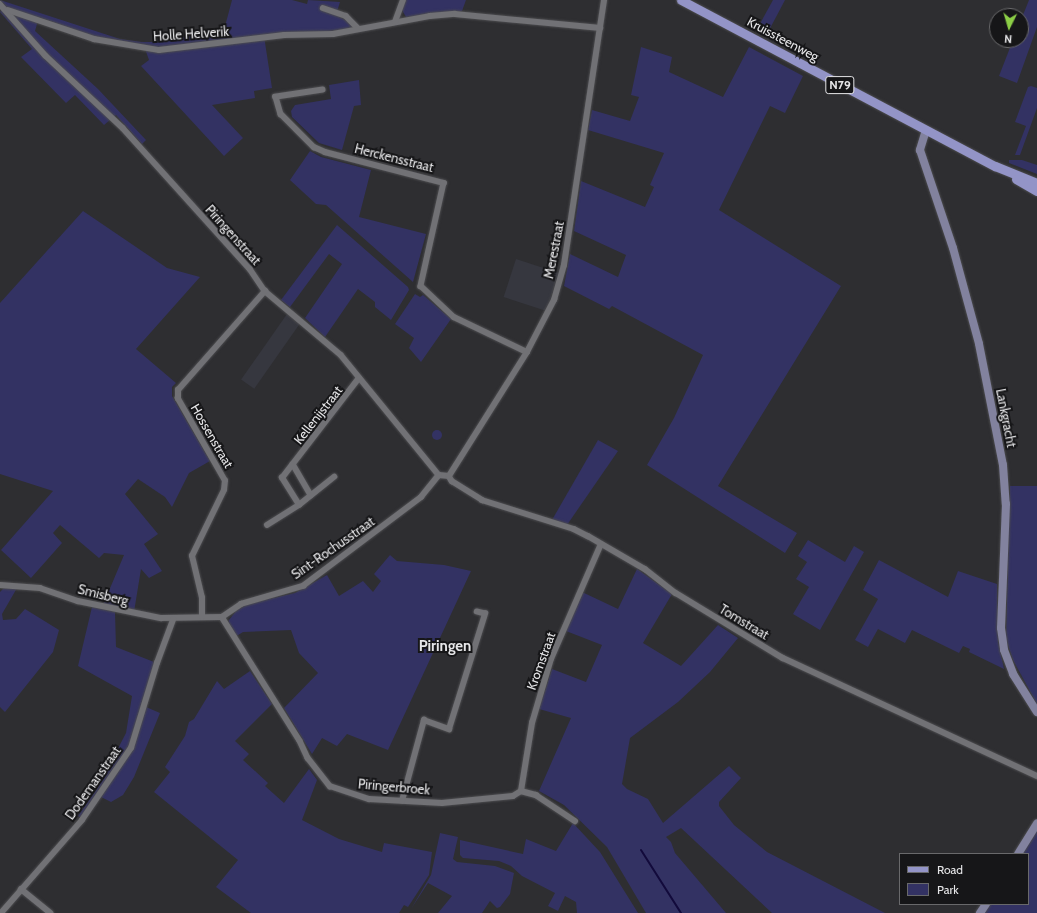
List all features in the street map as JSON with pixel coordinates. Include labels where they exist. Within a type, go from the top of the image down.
[{"type":"main road","name":"Kruissteenweg","points":[[681,0],[1000,169],[1037,191]]},
{"type":"main road","name":"Kruissteenweg","points":[[1000,169],[1037,183]]},
{"type":"street","points":[[395,22],[403,0]]},
{"type":"street","name":"Merestraat","points":[[449,476],[528,352],[554,300],[564,265],[604,0]]},
{"type":"street","name":"Piringenstraat","points":[[0,4],[46,56],[134,139],[250,269],[265,291],[324,338],[439,475]]},
{"type":"street","points":[[323,8],[346,16],[359,29]]},
{"type":"street","name":"Holle Helverik","points":[[6,9],[94,39],[159,50],[359,29],[395,22],[455,14],[600,28]]},
{"type":"street","name":"Herckensstraat","points":[[323,90],[276,97],[281,114],[314,147],[325,152],[444,183],[421,286],[454,317],[528,352]]},
{"type":"street","name":"Lankgracht","points":[[926,130],[920,150],[953,248],[979,344],[1003,464],[1006,504],[1001,628],[1004,650],[1013,674],[1037,712]]},
{"type":"street","name":"Hossenstraat","points":[[202,617],[202,598],[192,556],[224,490],[225,481],[178,399],[178,390],[265,291]]},
{"type":"street","name":"Kellenijstraat","points":[[298,505],[282,478],[359,378]]},
{"type":"street","points":[[293,464],[312,495]]},
{"type":"street","points":[[439,475],[449,476]]},
{"type":"street","name":"Sint-Rochusstraat","points":[[222,617],[241,604],[303,586],[420,497],[439,475]]},
{"type":"street","points":[[267,525],[312,495],[334,476]]},
{"type":"street","name":"Tomstraat","points":[[449,476],[452,482],[482,500],[574,529],[645,569],[696,605],[783,658],[1037,776]]},
{"type":"street","name":"Kromstraat","points":[[521,791],[532,723],[551,659],[601,544]]},
{"type":"street","name":"Smisberg","points":[[0,585],[34,587],[111,609],[173,620],[202,617]]},
{"type":"street","points":[[402,800],[424,720],[448,729],[485,614],[477,612]]},
{"type":"street","points":[[202,617],[222,617]]},
{"type":"street","name":"Piringerbroek","points":[[222,617],[323,780],[337,790],[356,796],[450,802],[513,796],[521,791]]},
{"type":"street","name":"Dodemanstraat","points":[[1,913],[91,809],[131,748],[157,663],[173,620]]},
{"type":"street","points":[[521,791],[536,795],[575,821]]},
{"type":"street","points":[[1019,853],[1037,824]]},
{"type":"street","points":[[21,889],[51,913]]},
{"type":"shaded area","points":[[516,259],[559,273],[546,311],[504,297]]},
{"type":"shaded area","points":[[287,314],[300,323],[254,389],[241,380]]},
{"type":"green space","points":[[0,0],[120,39],[142,42],[159,42],[224,30],[232,0],[292,0],[307,4],[308,0],[340,2],[336,15],[349,22],[353,29],[264,36],[272,88],[254,91],[255,98],[212,105],[243,138],[224,156],[141,66],[149,60],[144,46],[93,36],[39,17],[35,31],[98,89],[146,140],[142,144],[116,115],[104,125],[75,95],[66,103],[21,57],[32,49],[0,12],[6,6]]},
{"type":"green space","points":[[405,0],[466,0],[462,11],[406,17],[402,10]]},
{"type":"green space","points":[[773,0],[785,0],[766,36],[756,31]]},
{"type":"green space","points":[[1029,0],[1037,0],[1037,27],[1017,83],[999,76],[1010,48],[1029,48],[1029,8],[1026,8]]},
{"type":"green space","points":[[641,47],[672,57],[669,72],[723,97],[749,47],[803,76],[785,113],[770,106],[719,210],[841,286],[718,486],[797,533],[785,553],[647,465],[674,418],[703,355],[612,306],[609,309],[564,286],[570,254],[618,277],[626,255],[574,231],[581,181],[645,207],[654,187],[650,185],[664,153],[588,130],[592,110],[630,121],[639,97],[631,95]]},
{"type":"green space","points":[[359,80],[361,105],[354,106],[342,150],[319,143],[292,117],[291,111],[295,105],[331,99],[329,85]]},
{"type":"green space","points":[[1031,86],[1037,88],[1037,108],[1020,155],[1015,155],[1026,126],[1015,122],[1028,87]]},
{"type":"green space","points":[[310,151],[321,157],[371,170],[359,217],[426,234],[413,282],[326,205],[316,204],[290,180]]},
{"type":"green space","points":[[1009,160],[1022,160],[1037,165],[1037,174],[1009,163]]},
{"type":"green space","points":[[83,211],[167,268],[200,277],[136,349],[176,383],[172,387],[172,396],[210,461],[189,473],[172,507],[165,497],[138,479],[125,494],[158,534],[144,544],[162,571],[149,578],[141,569],[134,612],[103,605],[124,555],[104,553],[99,558],[60,525],[53,533],[62,543],[31,578],[1,550],[53,491],[0,474],[0,303]]},
{"type":"green space","points":[[337,225],[408,287],[409,290],[391,320],[375,307],[375,302],[358,289],[325,337],[305,318],[342,264],[329,254],[290,307],[281,300]]},
{"type":"green space","points":[[415,294],[420,297],[423,295],[451,319],[421,362],[409,348],[414,338],[395,324]]},
{"type":"green space","points":[[435,430],[439,430],[442,435],[439,440],[435,440],[432,437],[432,433]]},
{"type":"green space","points":[[598,440],[618,451],[567,525],[552,520]]},
{"type":"green space","points":[[1010,486],[1037,486],[1037,704],[1013,660],[1006,639]]},
{"type":"green space","points":[[808,540],[845,562],[854,546],[864,552],[820,630],[793,614],[809,587],[796,579],[807,562],[798,556]]},
{"type":"green space","points":[[390,555],[397,561],[444,565],[471,571],[388,750],[347,734],[337,746],[322,738],[312,754],[284,708],[318,673],[299,653],[291,630],[243,632],[235,637],[228,623],[229,620],[236,611],[248,604],[295,593],[327,575],[339,596],[363,581],[373,592],[381,581],[374,574]]},
{"type":"green space","points":[[879,560],[948,597],[958,571],[997,584],[998,641],[1004,669],[969,652],[970,649],[963,646],[959,653],[912,630],[905,643],[878,629],[868,647],[855,640],[878,599],[863,590]]},
{"type":"green space","points":[[637,569],[672,594],[643,643],[681,666],[718,625],[738,638],[710,672],[678,702],[630,738],[622,784],[627,789],[648,799],[663,823],[729,766],[741,778],[719,802],[719,806],[734,825],[767,852],[885,913],[772,913],[681,828],[666,837],[671,842],[675,853],[726,913],[646,913],[607,847],[564,805],[539,791],[571,718],[539,709],[552,669],[586,682],[602,645],[566,631],[582,592],[618,609]]},
{"type":"green space","points":[[4,588],[17,588],[2,614],[3,620],[16,619],[25,609],[59,630],[53,652],[5,712],[0,707],[0,592]]},
{"type":"green space","points":[[92,607],[115,612],[116,647],[154,662],[137,739],[146,707],[160,713],[134,777],[123,795],[111,802],[99,796],[81,818],[78,816],[97,789],[126,733],[132,696],[78,666]]},
{"type":"green space","points":[[250,671],[272,704],[235,741],[249,754],[243,760],[268,783],[265,786],[284,803],[309,769],[317,780],[302,820],[339,839],[382,852],[384,843],[432,852],[429,875],[408,907],[404,905],[399,913],[251,913],[216,887],[238,860],[154,792],[170,772],[165,767],[185,736],[189,722],[194,719],[217,681],[224,689]]},
{"type":"green space","points":[[573,823],[600,852],[638,913],[577,913],[576,902],[565,896],[558,911],[548,906],[555,893],[522,876],[511,866],[499,861],[463,858],[460,855],[460,840],[523,854],[526,839],[556,851]]},
{"type":"green space","points":[[1037,830],[1037,913],[984,913],[989,905],[1029,905],[1029,853],[1023,853]]},
{"type":"green space","points":[[440,833],[458,837],[453,859],[457,862],[495,866],[514,873],[510,894],[500,907],[497,908],[490,901],[482,913],[438,913],[452,896],[428,883],[411,909],[431,875]]},
{"type":"waterway","points":[[641,850],[681,913]]},
{"type":"district","name":"Piringen","points":[[445,647]]}]
